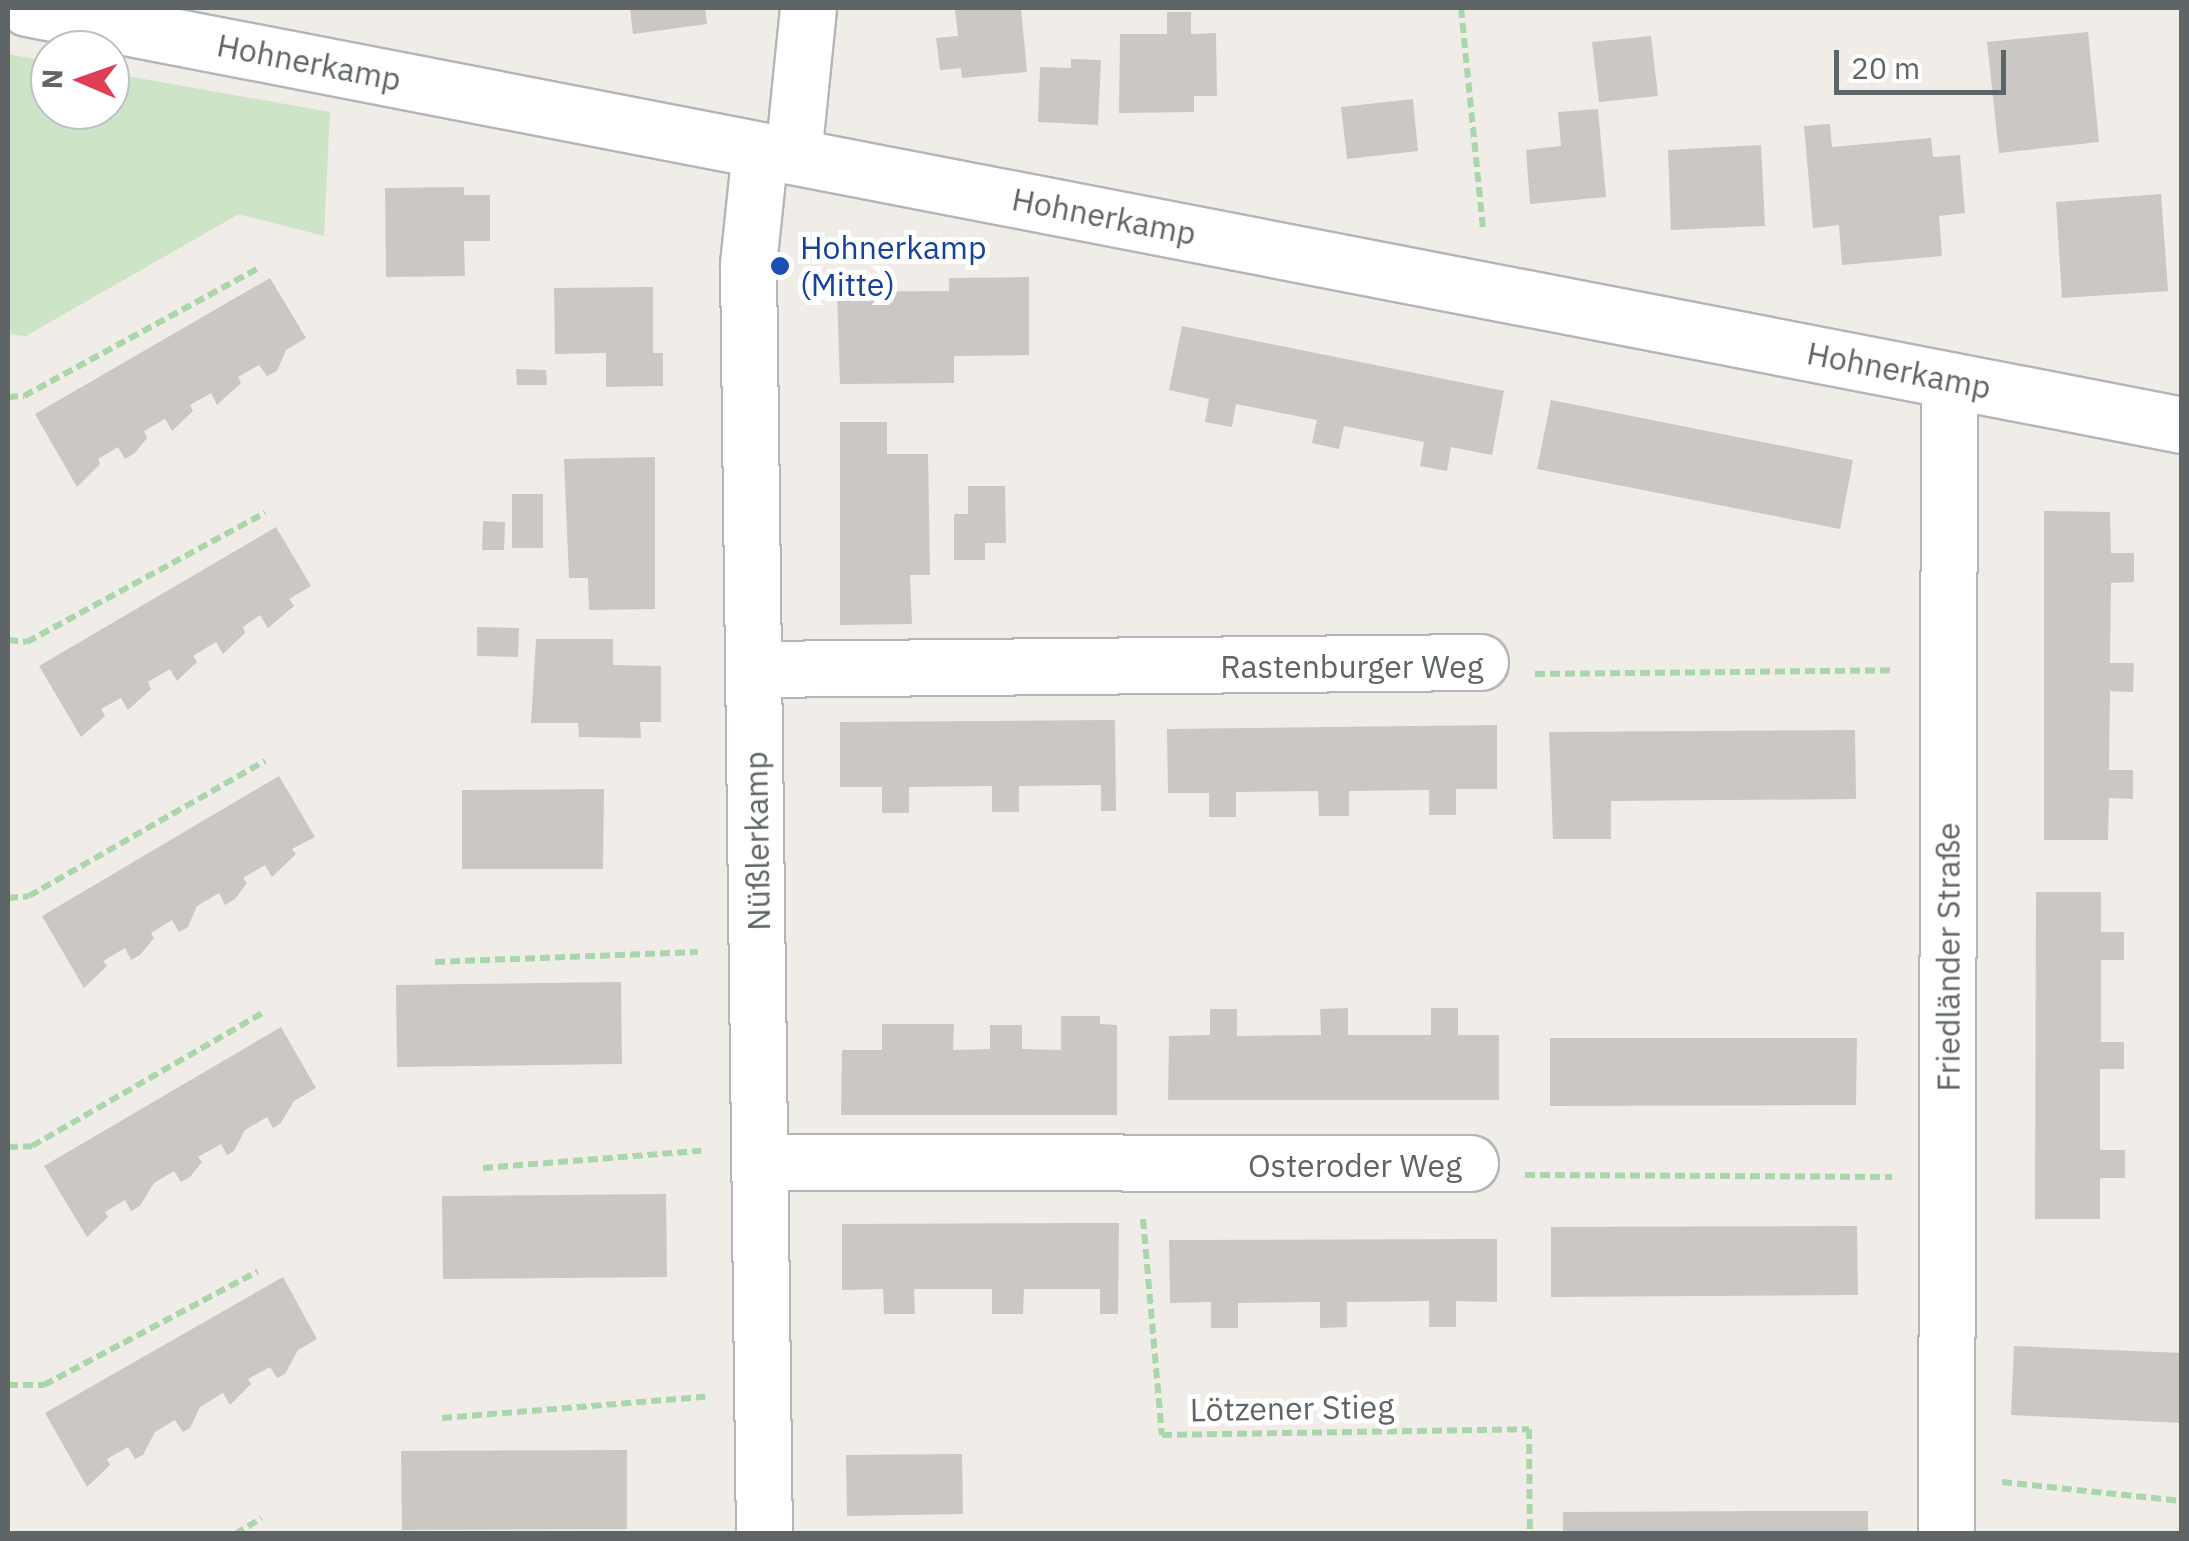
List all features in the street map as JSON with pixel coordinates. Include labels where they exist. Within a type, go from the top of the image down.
[{"type":"street","name":"Hohnerkamp","points":[[27,8],[2182,425]]},
{"type":"street","name":"Nüßlerkamp","points":[[764,1534],[748,265],[808,8]]},
{"type":"street","name":"Friedländer Straße","points":[[1946,1534],[1950,380]]},
{"type":"street","name":"Rastenburger Weg","points":[[754,669],[1480,662]]},
{"type":"street","name":"Osteroder Weg","points":[[761,1154],[1143,1166],[1470,1163]]},
{"type":"path","points":[[1461,8],[1484,235],[1478,288]]},
{"type":"path","points":[[8,396],[24,396],[261,267]]},
{"type":"path","points":[[8,640],[26,642],[265,513]]},
{"type":"path","name":"Rastenburger Weg","points":[[1480,662],[1526,674],[1948,670]]},
{"type":"path","points":[[8,898],[29,896],[265,761]]},
{"type":"path","points":[[435,962],[758,949]]},
{"type":"path","points":[[8,1147],[32,1146],[262,1013]]},
{"type":"path","points":[[483,1168],[761,1154]]},
{"type":"path","name":"Osteroder Weg","points":[[1470,1163],[1526,1176],[1948,1178]]},
{"type":"path","name":"Lötzener Stieg","points":[[1143,1166],[1162,1435],[1529,1429],[1530,1534]]},
{"type":"path","points":[[8,1385],[44,1385],[258,1271]]},
{"type":"path","points":[[442,1418],[763,1392]]},
{"type":"path","points":[[1946,1476],[2182,1501]]},
{"type":"path","points":[[235,1534],[262,1518]]},
{"type":"green space","points":[[8,54],[30,58],[30,130],[130,130],[130,77],[330,112],[324,236],[239,214],[26,336],[8,334]]},
{"type":"building","points":[[630,8],[705,8],[707,24],[633,34]]},
{"type":"building","points":[[955,8],[1021,8],[1027,72],[962,78],[961,68],[940,70],[936,38],[958,36]]},
{"type":"building","points":[[1167,12],[1191,12],[1191,34],[1216,33],[1217,96],[1194,96],[1194,112],[1119,113],[1120,34],[1167,34]]},
{"type":"building","points":[[2088,32],[2099,142],[1999,153],[1987,42]]},
{"type":"building","points":[[1651,36],[1658,96],[1599,102],[1592,42]]},
{"type":"building","points":[[1071,59],[1101,60],[1098,125],[1038,122],[1040,67],[1071,68]]},
{"type":"building","points":[[1413,99],[1418,151],[1347,159],[1341,107]]},
{"type":"building","points":[[1598,109],[1606,197],[1530,204],[1526,150],[1561,146],[1558,112]]},
{"type":"building","points":[[1830,124],[1832,147],[1931,138],[1933,157],[1960,155],[1965,213],[1939,216],[1942,256],[1842,265],[1839,225],[1813,228],[1804,126]]},
{"type":"building","points":[[1761,145],[1765,226],[1671,230],[1668,150]]},
{"type":"building","points":[[464,187],[464,195],[490,195],[490,241],[464,241],[465,276],[386,277],[385,188]]},
{"type":"building","points":[[2161,194],[2168,291],[2062,298],[2056,202]]},
{"type":"building","points":[[1029,277],[1029,355],[954,356],[954,383],[840,384],[837,292],[949,291],[949,278]]},
{"type":"building","points":[[270,278],[306,338],[286,350],[277,371],[267,376],[259,365],[238,377],[241,383],[217,405],[211,393],[190,405],[193,411],[172,431],[165,419],[144,431],[147,438],[135,453],[125,459],[118,447],[98,459],[100,464],[77,487],[35,414]]},
{"type":"building","points":[[653,287],[653,353],[663,353],[663,386],[606,387],[606,353],[555,354],[554,288]]},
{"type":"building","points":[[1182,326],[1504,391],[1492,455],[1451,447],[1447,471],[1420,466],[1424,442],[1344,426],[1339,449],[1312,443],[1317,420],[1236,404],[1232,427],[1205,422],[1209,399],[1169,390]]},
{"type":"building","points":[[516,369],[546,370],[547,385],[517,385]]},
{"type":"building","points":[[1551,400],[1853,460],[1840,529],[1537,469]]},
{"type":"building","points":[[840,422],[887,422],[887,454],[928,454],[930,575],[910,575],[912,624],[840,625]]},
{"type":"building","points":[[655,457],[655,609],[589,610],[588,578],[569,578],[564,459]]},
{"type":"building","points":[[968,486],[1005,486],[1006,543],[985,543],[985,560],[954,560],[954,514],[968,514]]},
{"type":"building","points":[[512,494],[543,494],[543,548],[512,548]]},
{"type":"building","points":[[2044,511],[2110,512],[2111,553],[2134,553],[2134,582],[2111,583],[2110,663],[2134,663],[2133,692],[2110,691],[2109,770],[2133,770],[2133,799],[2109,798],[2108,840],[2044,840]]},
{"type":"building","points":[[483,521],[505,522],[504,550],[482,550]]},
{"type":"building","points":[[276,527],[311,586],[289,599],[294,606],[268,628],[260,615],[243,627],[245,633],[223,654],[216,642],[193,656],[197,662],[177,681],[170,669],[148,682],[151,689],[128,710],[121,698],[101,709],[105,716],[81,737],[39,666]]},
{"type":"building","points":[[477,627],[519,628],[518,657],[477,656]]},
{"type":"building","points":[[536,639],[613,639],[613,665],[661,666],[661,722],[640,722],[641,738],[579,737],[578,723],[531,723]]},
{"type":"building","points":[[1115,720],[1116,811],[1101,811],[1101,785],[1019,786],[1019,812],[992,812],[992,786],[909,787],[909,813],[882,813],[882,787],[840,787],[840,722]]},
{"type":"building","points":[[1497,725],[1497,789],[1456,789],[1456,815],[1429,815],[1429,790],[1349,791],[1349,816],[1319,816],[1318,791],[1236,792],[1236,817],[1209,817],[1209,793],[1168,793],[1167,729]]},
{"type":"building","points":[[1855,730],[1856,799],[1611,801],[1611,839],[1553,839],[1549,732]]},
{"type":"building","points":[[279,776],[315,837],[292,849],[296,854],[272,877],[265,865],[243,878],[247,883],[225,905],[219,893],[197,906],[188,927],[179,932],[172,920],[151,933],[154,938],[140,955],[131,960],[125,948],[103,961],[107,966],[84,988],[42,916]]},
{"type":"building","points":[[604,789],[603,869],[462,869],[462,790]]},
{"type":"building","points":[[2036,892],[2101,892],[2101,932],[2124,932],[2124,960],[2101,960],[2101,1042],[2124,1042],[2124,1069],[2100,1069],[2100,1150],[2125,1150],[2125,1178],[2100,1178],[2100,1219],[2035,1219]]},
{"type":"building","points":[[621,982],[622,1064],[397,1067],[396,985]]},
{"type":"building","points":[[1348,1008],[1348,1035],[1431,1035],[1431,1008],[1458,1008],[1458,1035],[1499,1035],[1499,1100],[1168,1100],[1169,1036],[1210,1035],[1210,1009],[1237,1009],[1237,1036],[1321,1035],[1320,1009]]},
{"type":"building","points":[[1061,1016],[1100,1016],[1100,1024],[1117,1025],[1117,1115],[841,1115],[842,1050],[882,1050],[882,1024],[954,1024],[953,1050],[990,1049],[990,1025],[1022,1025],[1022,1049],[1061,1050]]},
{"type":"building","points":[[281,1027],[316,1088],[294,1101],[281,1123],[273,1128],[267,1117],[245,1130],[234,1151],[227,1155],[221,1144],[198,1157],[202,1162],[190,1177],[181,1182],[174,1171],[154,1183],[140,1206],[131,1211],[125,1200],[105,1212],[108,1217],[87,1237],[44,1166]]},
{"type":"building","points":[[1550,1038],[1857,1038],[1856,1105],[1550,1106]]},
{"type":"building","points":[[666,1194],[667,1277],[443,1279],[442,1196]]},
{"type":"building","points":[[1119,1223],[1118,1314],[1100,1314],[1100,1289],[1024,1289],[1023,1314],[992,1314],[992,1289],[914,1289],[915,1314],[884,1314],[883,1289],[842,1290],[842,1224]]},
{"type":"building","points":[[1857,1226],[1858,1295],[1551,1297],[1551,1227]]},
{"type":"building","points":[[1497,1239],[1497,1302],[1456,1301],[1456,1327],[1429,1327],[1429,1301],[1347,1302],[1347,1327],[1320,1328],[1320,1302],[1238,1303],[1238,1328],[1211,1328],[1211,1302],[1170,1303],[1169,1240]]},
{"type":"building","points":[[283,1277],[317,1339],[298,1350],[285,1374],[277,1378],[270,1367],[248,1379],[251,1384],[230,1405],[223,1393],[200,1407],[190,1428],[183,1432],[175,1420],[155,1432],[143,1455],[135,1459],[128,1447],[107,1459],[110,1465],[87,1487],[45,1413]]},
{"type":"building","points":[[2014,1346],[2182,1353],[2182,1423],[2011,1415]]},
{"type":"building","points":[[627,1450],[627,1529],[402,1530],[401,1451]]},
{"type":"building","points":[[962,1454],[963,1514],[847,1516],[846,1455]]},
{"type":"building","points":[[1868,1511],[1868,1534],[1563,1534],[1563,1512]]},
{"type":"place","name":"Hohnerkamp (Mitte)","points":[[780,266]]}]
